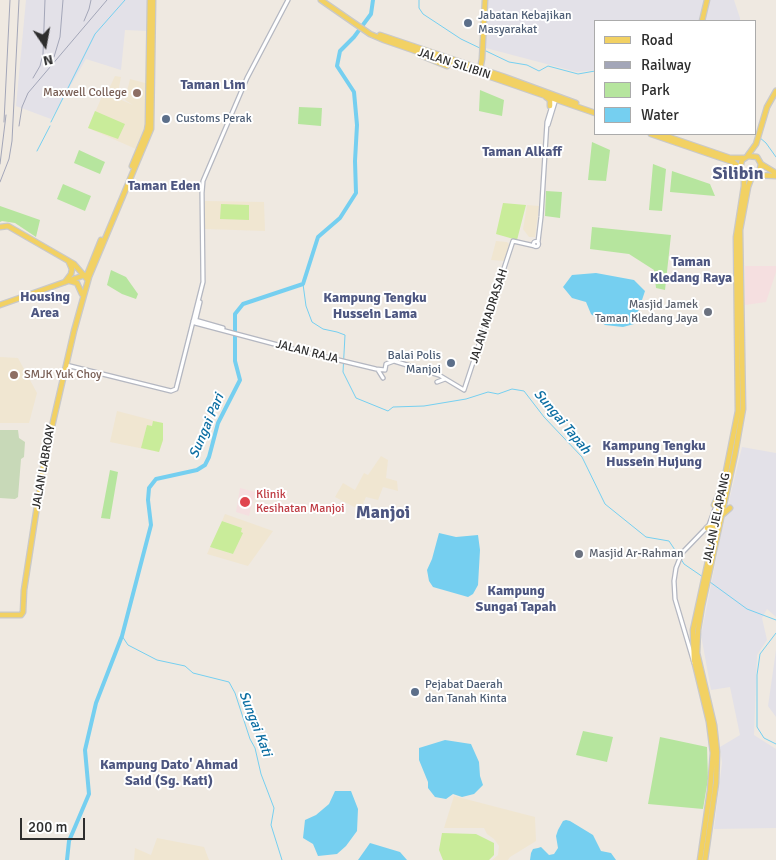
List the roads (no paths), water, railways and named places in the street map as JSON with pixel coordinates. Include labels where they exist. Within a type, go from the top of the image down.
[{"type":"main road","points":[[148,122],[152,0]]},
{"type":"main road","points":[[78,317],[87,277],[151,129],[152,0]]},
{"type":"main road","name":"JALAN SILIBIN","points":[[321,0],[370,32],[404,47],[447,64],[478,69],[545,96],[594,111]]},
{"type":"main road","name":"JALAN SILIBIN","points":[[326,0],[355,22]]},
{"type":"main road","points":[[478,69],[482,58],[480,53],[485,0]]},
{"type":"main road","points":[[702,20],[707,0]]},
{"type":"main road","name":"JALAN SILIBIN","points":[[370,32],[529,86],[594,111]]},
{"type":"main road","points":[[400,42],[404,47]]},
{"type":"main road","points":[[440,56],[447,64]]},
{"type":"main road","points":[[529,86],[555,98],[576,104]]},
{"type":"main road","points":[[776,91],[770,101],[763,122],[757,144],[756,157],[761,164],[776,174]]},
{"type":"main road","points":[[545,96],[550,100],[550,106]]},
{"type":"main road","points":[[148,100],[152,108]]},
{"type":"main road","points":[[78,317],[78,310],[87,277],[147,130],[149,111],[152,108]]},
{"type":"main road","points":[[655,135],[674,140]]},
{"type":"main road","points":[[662,135],[734,159],[756,157]]},
{"type":"main road","points":[[740,168],[740,162],[757,144]]},
{"type":"main road","points":[[692,146],[733,162],[744,174],[754,176],[776,174]]},
{"type":"main road","points":[[754,176],[760,170],[761,164]]},
{"type":"main road","name":"JALAN JELAPANG","points":[[707,574],[738,411],[736,237],[744,186],[744,174]]},
{"type":"main road","name":"JALAN JELAPANG","points":[[700,860],[710,791],[713,753],[709,722],[694,663],[693,630],[722,515],[720,505],[725,496],[743,409],[740,230],[748,187],[754,176]]},
{"type":"main road","points":[[119,198],[119,206]]},
{"type":"main road","points":[[110,219],[115,208],[119,206]]},
{"type":"main road","points":[[1,227],[8,226],[74,264],[84,268],[92,265]]},
{"type":"main road","points":[[66,282],[72,272],[69,261]]},
{"type":"main road","points":[[74,264],[87,277]]},
{"type":"main road","points":[[1,304],[66,282],[87,277]]},
{"type":"main road","points":[[66,282],[77,283],[82,294]]},
{"type":"main road","points":[[742,314],[747,317]]},
{"type":"main road","name":"JALAN LABROAY","points":[[0,614],[19,615],[23,612],[24,590],[44,459],[78,317]]},
{"type":"main road","points":[[722,515],[731,507],[725,496]]},
{"type":"main road","points":[[707,528],[712,527],[714,531]]},
{"type":"main road","points":[[0,614],[21,613],[24,590]]},
{"type":"main road","name":"JALAN JELAPANG","points":[[703,590],[697,653],[714,725],[717,752],[716,783],[704,860]]},
{"type":"main road","points":[[693,643],[694,650],[697,653],[694,663]]},
{"type":"street","points":[[66,365],[174,391],[178,386],[202,290],[204,271],[203,181],[247,78],[288,0]]},
{"type":"street","points":[[548,125],[550,106],[555,98]]},
{"type":"street","points":[[548,125],[555,98]]},
{"type":"street","name":"JALAN MADRASAH","points":[[456,385],[466,391],[513,241],[535,243],[540,232],[548,125]]},
{"type":"street","name":"JALAN RAJA","points":[[195,321],[216,325],[230,332],[245,336],[376,369],[383,370],[386,365],[394,362],[439,375],[448,380]]},
{"type":"street","points":[[376,369],[380,371],[383,378]]},
{"type":"street","points":[[437,382],[448,380],[456,385],[467,384]]},
{"type":"street","points":[[694,663],[675,599],[674,581],[676,568],[682,553],[707,528],[712,520],[716,506],[720,505]]},
{"type":"water","points":[[596,273],[634,280],[645,291],[634,324],[623,327],[605,325],[591,314],[586,302],[572,298],[563,287],[572,275]]},
{"type":"water","points":[[439,533],[456,537],[478,535],[480,550],[478,585],[473,594],[468,597],[433,587],[429,581],[427,570]]},
{"type":"water","points":[[445,740],[471,744],[479,762],[483,785],[474,794],[462,797],[453,794],[446,799],[435,797],[428,788],[428,782],[419,760],[419,748]]},
{"type":"water","points":[[335,791],[351,791],[358,809],[357,831],[346,846],[337,854],[318,856],[313,844],[303,838],[305,820],[316,815],[329,804]]},
{"type":"water","points":[[566,820],[593,835],[601,851],[611,853],[616,860],[530,860],[533,849],[541,847],[549,855],[554,854],[558,848],[556,836],[558,830],[563,821]]},
{"type":"water","points":[[370,843],[400,852],[407,860],[358,860]]},
{"type":"waterway","points":[[51,122],[95,34],[125,0]]},
{"type":"waterway","name":"Sungai Pari","points":[[67,860],[69,841],[89,794],[85,750],[96,703],[122,636],[151,525],[148,500],[149,488],[156,479],[197,470],[205,465],[218,423],[240,380],[235,361],[235,314],[243,304],[303,284],[318,237],[340,218],[356,193],[357,125],[354,92],[337,66],[340,51],[354,37],[371,14],[373,0]]},
{"type":"waterway","points":[[419,0],[419,8],[423,14],[461,39],[509,62],[527,65],[539,71],[548,66],[578,74],[594,71]]},
{"type":"waterway","points":[[37,151],[50,126]]},
{"type":"waterway","points":[[759,137],[776,157]]},
{"type":"waterway","name":"Sungai Tapah","points":[[303,284],[306,306],[312,322],[323,329],[345,335],[343,372],[356,398],[388,411],[393,407],[424,406],[466,399],[488,392],[498,394],[512,389],[524,391],[544,417],[582,457],[605,504],[646,537],[669,541],[679,556]]},
{"type":"waterway","name":"Sungai Tapah","points":[[681,559],[684,564],[703,577]]},
{"type":"waterway","name":"Sungai Tapah","points":[[710,582],[747,609],[776,620]]},
{"type":"waterway","name":"Sungai Tapah","points":[[776,633],[760,654],[757,675],[757,727],[764,738],[776,744]]},
{"type":"waterway","name":"Sungai Kati","points":[[122,636],[128,645],[157,660],[185,666],[193,673],[229,682],[235,693],[250,739],[255,748],[261,774],[274,808],[271,825],[282,860]]},
{"type":"railway","points":[[4,122],[10,0]]},
{"type":"railway","points":[[0,182],[9,159],[12,141],[19,0]]},
{"type":"railway","points":[[33,78],[40,66],[43,54],[45,0]]},
{"type":"railway","points":[[54,57],[60,37],[63,0]]},
{"type":"railway","points":[[84,21],[91,0]]},
{"type":"railway","points":[[19,126],[22,107],[28,93],[107,0]]},
{"type":"railway","points":[[0,164],[6,115]]},
{"type":"place","name":"Jabatan Kebajikan Masyarakat","points":[[468,23]]},
{"type":"place","name":"Maxwell College","points":[[137,93]]},
{"type":"place","name":"Customs Perak","points":[[166,119]]},
{"type":"place","name":"Masjid Jamek Taman Kledang Jaya","points":[[708,312]]},
{"type":"place","name":"Balai Polis Manjoi","points":[[451,363]]},
{"type":"place","name":"SMJK Yuk Choy","points":[[14,375]]},
{"type":"place","name":"Klinik Kesihatan Manjoi","points":[[245,502]]},
{"type":"place","name":"Masjid Ar-Rahman","points":[[579,554]]},
{"type":"place","name":"Pejabat Daerah dan Tanah Kinta","points":[[415,692]]},
{"type":"district","name":"Taman Lim","points":[[213,85]]},
{"type":"district","name":"Taman Alkaff","points":[[522,152]]},
{"type":"district","name":"Silibin","points":[[738,174]]},
{"type":"district","name":"Taman Eden","points":[[164,186]]},
{"type":"district","name":"Taman Kledang Raya","points":[[691,270]]},
{"type":"district","name":"Housing Area","points":[[45,306]]},
{"type":"district","name":"Kampung Tengku Hussein Lama","points":[[375,306]]},
{"type":"district","name":"Kampung Tengku Hussein Hujung","points":[[654,454]]},
{"type":"district","name":"Manjoi","points":[[383,513]]},
{"type":"district","name":"Kampung Sungai Tapah","points":[[516,600]]},
{"type":"district","name":"Kampung Dato' Ahmad Said (Sg. Kati)","points":[[169,774]]}]
